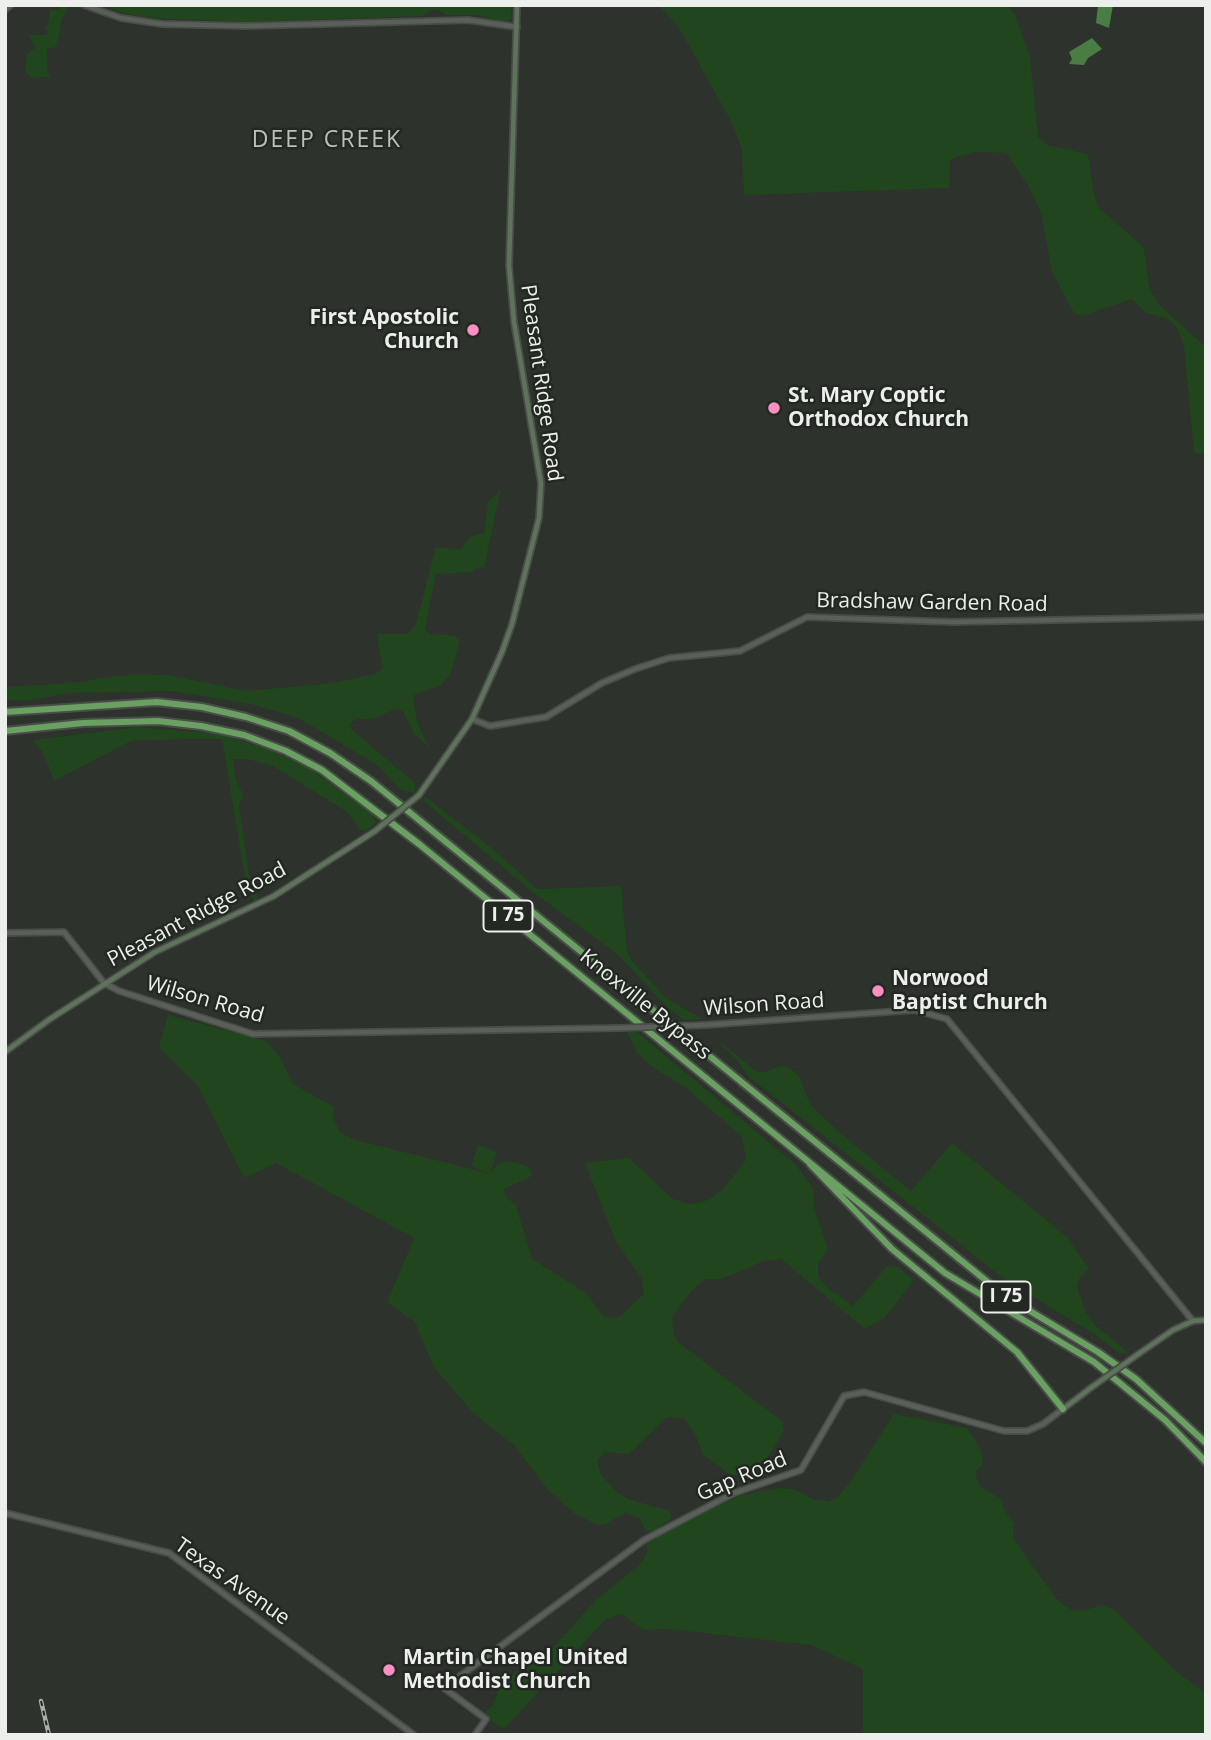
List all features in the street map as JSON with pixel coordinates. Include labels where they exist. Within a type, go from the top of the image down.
[{"type":"highway","name":"Knoxville Bypass","points":[[5,712],[157,702],[202,707],[289,731],[330,753],[371,781],[1005,1296],[1126,1372],[1173,1410],[1206,1443]]},
{"type":"highway","name":"Knoxville Bypass","points":[[5,731],[83,723],[158,721],[201,726],[265,743],[322,769],[419,844],[945,1273],[1094,1362],[1130,1389],[1206,1462]]},
{"type":"highway","points":[[805,1157],[816,1172],[892,1249],[1017,1352],[1063,1409]]},
{"type":"main road","name":"Pleasant Ridge Road","points":[[5,1052],[104,983],[155,952],[274,896],[375,831],[419,794],[472,719],[512,624],[541,501],[539,463],[510,284],[517,5]]},
{"type":"main road","points":[[1193,1321],[1206,1320]]},
{"type":"main road","name":"Gap Road","points":[[1063,1409],[1173,1330],[1193,1321]]},
{"type":"street","points":[[5,10],[11,5]]},
{"type":"street","points":[[84,5],[121,18],[162,24],[246,26],[468,20],[517,27]]},
{"type":"street","name":"Bradshaw Garden Road","points":[[472,719],[490,726],[546,717],[602,683],[635,669],[669,658],[740,651],[807,617],[918,622],[1206,617]]},
{"type":"street","points":[[5,933],[64,932],[104,983]]},
{"type":"street","name":"Wilson Road","points":[[104,983],[118,991],[261,1035],[705,1025],[914,1010],[947,1019],[1193,1321]]},
{"type":"street","name":"Gap Road","points":[[475,1735],[486,1719],[443,1688],[644,1540],[733,1493],[801,1470],[844,1396],[864,1392],[1004,1431],[1027,1431],[1043,1424],[1063,1409]]},
{"type":"street","name":"Texas Avenue","points":[[5,1513],[169,1553],[414,1735]]},
{"type":"shaded area","points":[[59,5],[69,5],[62,19],[56,47],[47,49],[48,73],[51,77],[32,78],[25,72],[27,54],[35,48],[29,35],[47,35],[47,29],[44,29],[48,25],[50,10],[47,9],[58,10]]},
{"type":"shaded area","points":[[97,5],[512,5],[511,18],[505,22],[476,15],[445,15],[439,10],[431,10],[423,16],[246,22],[136,16]]},
{"type":"shaded area","points":[[658,5],[1008,5],[1015,15],[1030,57],[1038,137],[1047,145],[1088,154],[1098,207],[1144,248],[1149,287],[1158,304],[1206,347],[1206,454],[1194,453],[1184,347],[1177,327],[1168,319],[1146,313],[1132,299],[1083,316],[1074,313],[1052,272],[1041,213],[1029,187],[1006,153],[976,152],[956,157],[950,161],[949,188],[744,195],[742,150],[732,123],[678,26]]},
{"type":"shaded area","points":[[1098,5],[1113,5],[1109,28],[1096,23]]},
{"type":"shaded area","points":[[1092,38],[1102,49],[1088,58],[1084,65],[1069,64],[1072,59],[1069,52]]},
{"type":"shaded area","points":[[501,489],[484,567],[476,568],[473,572],[436,574],[425,629],[430,634],[455,636],[460,641],[450,675],[440,686],[415,694],[413,698],[418,725],[429,747],[414,734],[404,713],[397,708],[373,719],[356,719],[350,724],[351,729],[415,783],[415,793],[401,790],[377,765],[310,725],[293,716],[254,705],[176,691],[70,693],[27,701],[5,700],[5,687],[70,683],[133,674],[168,675],[247,691],[333,683],[375,674],[383,668],[377,634],[408,634],[416,623],[436,547],[460,550],[471,536],[484,533],[488,502]]},
{"type":"shaded area","points":[[138,727],[221,734],[269,750],[309,768],[373,814],[376,823],[366,831],[360,830],[347,812],[273,766],[247,759],[233,759],[236,780],[243,794],[239,806],[249,875],[258,896],[255,903],[246,885],[222,739],[133,740],[54,781],[43,753],[33,740]]},
{"type":"shaded area","points":[[423,795],[494,850],[537,889],[621,886],[627,952],[632,961],[666,998],[702,1019],[684,1020],[669,1009],[617,954],[526,887],[425,802]]},
{"type":"shaded area","points":[[168,1015],[266,1041],[279,1056],[293,1084],[334,1107],[333,1117],[340,1132],[355,1140],[488,1173],[471,1166],[478,1145],[497,1152],[491,1172],[497,1165],[507,1161],[525,1165],[531,1170],[532,1176],[504,1189],[506,1197],[516,1205],[532,1259],[586,1293],[605,1318],[619,1317],[644,1294],[642,1279],[616,1242],[585,1163],[629,1158],[673,1199],[691,1204],[708,1200],[722,1190],[746,1160],[742,1137],[686,1088],[651,1066],[637,1053],[627,1032],[637,1032],[796,1165],[814,1190],[813,1205],[828,1249],[818,1264],[818,1277],[829,1289],[853,1306],[887,1266],[898,1267],[914,1280],[885,1317],[865,1329],[781,1259],[764,1261],[722,1279],[706,1279],[693,1289],[672,1317],[678,1342],[782,1421],[784,1431],[764,1463],[744,1474],[730,1475],[702,1454],[697,1438],[684,1418],[667,1417],[629,1454],[606,1452],[597,1460],[601,1475],[617,1492],[628,1499],[670,1511],[672,1518],[653,1532],[646,1531],[639,1518],[625,1513],[606,1524],[597,1525],[574,1513],[547,1489],[514,1445],[473,1413],[433,1366],[415,1322],[387,1302],[414,1238],[276,1163],[244,1178],[197,1085],[159,1047]]},
{"type":"shaded area","points":[[706,1030],[757,1072],[766,1072],[781,1065],[790,1068],[799,1076],[810,1104],[841,1134],[911,1191],[952,1143],[1067,1237],[1089,1269],[1080,1277],[1077,1286],[1085,1311],[1095,1325],[1129,1353],[1119,1353],[1094,1334],[1004,1279],[748,1076],[737,1060]]},
{"type":"shaded area","points":[[894,1414],[967,1428],[981,1450],[983,1463],[975,1473],[979,1485],[1001,1499],[1005,1512],[1013,1522],[1013,1536],[1019,1547],[1055,1597],[1069,1609],[1083,1611],[1101,1605],[1113,1609],[1176,1671],[1206,1694],[1206,1735],[863,1735],[863,1669],[811,1645],[669,1629],[643,1630],[622,1614],[606,1619],[504,1729],[484,1714],[495,1702],[498,1690],[516,1672],[541,1661],[597,1599],[638,1566],[647,1554],[647,1542],[740,1495],[778,1488],[794,1489],[815,1500],[830,1501],[850,1482]]},
{"type":"railway","points":[[41,1701],[49,1735]]},
{"type":"place","name":"First Apostolic Church","points":[[473,330]]},
{"type":"place","name":"St. Mary Coptic Orthodox Church","points":[[774,408]]},
{"type":"place","name":"Norwood Baptist Church","points":[[878,991]]},
{"type":"place","name":"Martin Chapel United Methodist Church","points":[[389,1670]]},
{"type":"district","name":"DEEP CREEK","points":[[327,140]]}]
